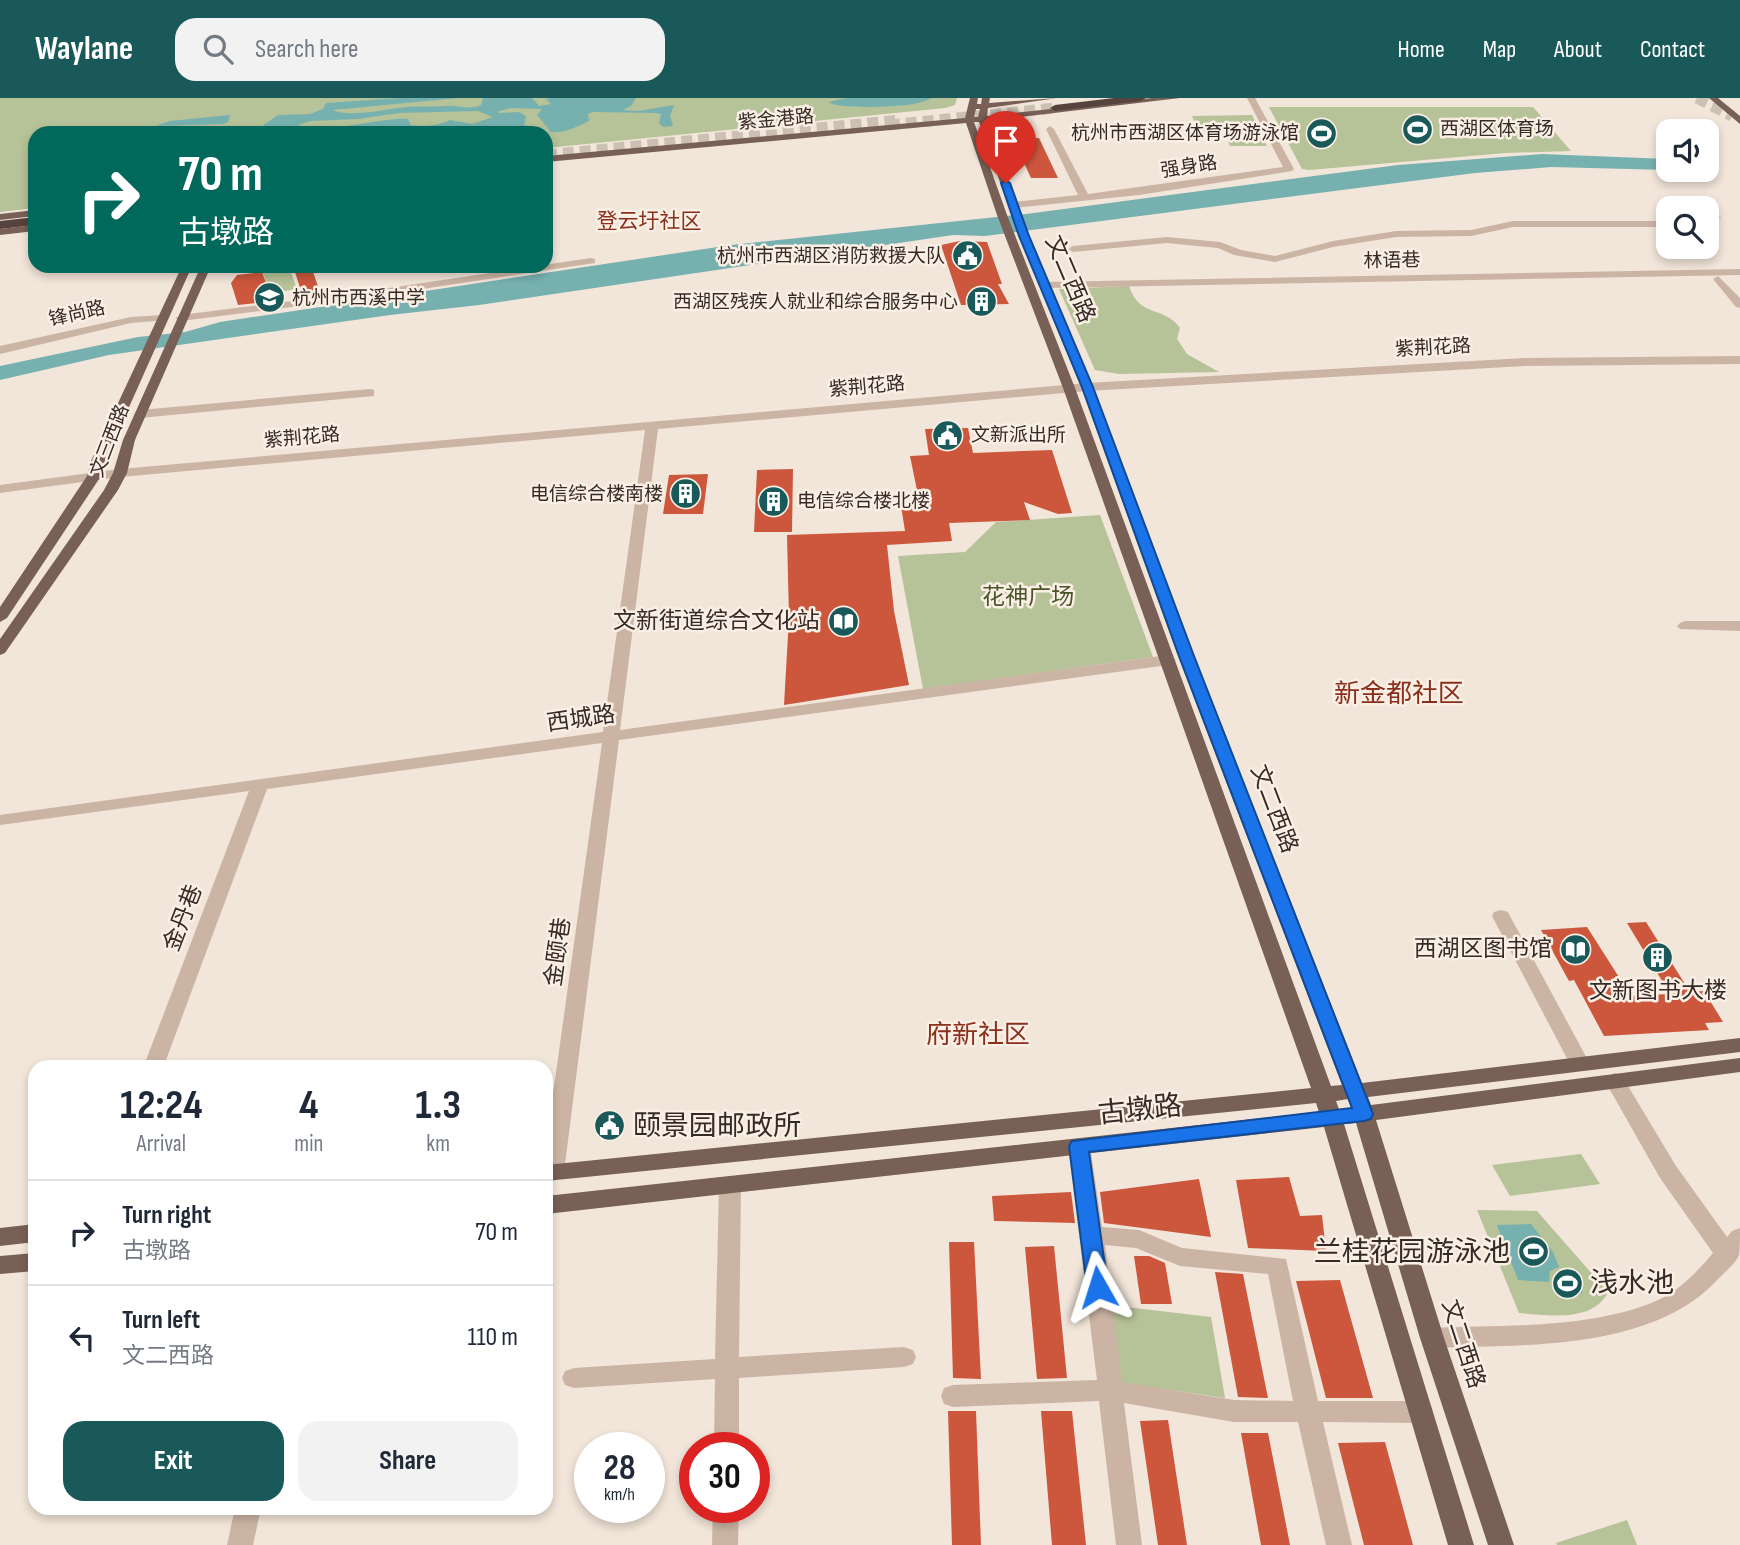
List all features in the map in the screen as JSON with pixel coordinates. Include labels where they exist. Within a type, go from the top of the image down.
[{"type":"highway","points":[[1052,103],[1107,98]]},
{"type":"highway","points":[[1052,103],[1142,98]]},
{"type":"highway","points":[[0,221],[28,218]]},
{"type":"main road","name":"紫金港路","points":[[553,156],[982,119],[1176,98]]},
{"type":"main road","points":[[1713,98],[1740,121]]},
{"type":"main road","points":[[1729,98],[1740,108]]},
{"type":"main road","name":"文二西路","points":[[985,102],[982,119],[1024,236],[1045,285],[1168,660],[1332,1118],[1461,1545]]},
{"type":"main road","name":"紫金港路","points":[[553,156],[933,114],[973,103],[1052,103]]},
{"type":"main road","points":[[969,120],[973,103]]},
{"type":"main road","name":"文二西路","points":[[969,120],[1011,238],[1078,388],[1186,656],[1364,1114],[1432,1338],[1501,1545]]},
{"type":"main road","points":[[0,232],[28,229]]},
{"type":"main road","name":"文三西路","points":[[0,618],[93,476],[184,273]]},
{"type":"main road","name":"文三西路","points":[[0,650],[120,473],[129,440],[203,273]]},
{"type":"main road","name":"古墩路","points":[[553,1172],[1355,1091],[1740,1045]]},
{"type":"main road","name":"古墩路","points":[[553,1204],[1332,1118],[1740,1065]]},
{"type":"main road","points":[[0,1237],[28,1234]]},
{"type":"main road","points":[[0,1265],[28,1263]]},
{"type":"street","name":"强身路","points":[[1015,209],[1289,169],[1251,98]]},
{"type":"street","points":[[1050,129],[1084,197]]},
{"type":"street","points":[[1073,249],[1167,240],[1220,245],[1238,253],[1275,259],[1333,244],[1396,234],[1471,233],[1513,224],[1656,224]]},
{"type":"street","points":[[1275,259],[1288,281]]},
{"type":"street","points":[[553,267],[591,261]]},
{"type":"street","name":"林语巷","points":[[1045,285],[1740,272]]},
{"type":"street","points":[[179,323],[511,273]]},
{"type":"street","points":[[1718,279],[1740,305]]},
{"type":"street","name":"锋尚路","points":[[0,350],[131,320],[163,318]]},
{"type":"street","name":"紫荆花路","points":[[0,489],[120,473],[1078,388],[1525,362],[1740,360]]},
{"type":"street","points":[[141,414],[370,393]]},
{"type":"street","name":"金颐巷","points":[[553,1144],[652,426]]},
{"type":"street","points":[[1685,626],[1740,626]]},
{"type":"street","name":"西城路","points":[[0,820],[1168,660]]},
{"type":"street","name":"金丹巷","points":[[156,1060],[260,785]]},
{"type":"street","points":[[1501,916],[1580,1064]]},
{"type":"street","points":[[1432,1338],[1570,1331],[1648,1314],[1687,1294],[1733,1246],[1668,1172],[1615,1081]]},
{"type":"street","points":[[1079,1146],[1129,1545]]},
{"type":"street","points":[[726,1432],[730,1185]]},
{"type":"street","points":[[1092,1235],[1139,1239],[1180,1257],[1278,1266],[1339,1545]]},
{"type":"street","points":[[574,1378],[904,1357]]},
{"type":"street","points":[[953,1396],[1109,1390],[1234,1411],[1421,1412]]},
{"type":"street","points":[[240,1545],[246,1515]]},
{"type":"street","points":[[725,1545],[726,1523]]},
{"type":"green space","points":[[0,98],[957,98],[955,105],[945,108],[553,147],[553,126],[28,126],[28,209],[0,212]]},
{"type":"green space","name":"西湖区体育场","points":[[1269,107],[1533,107],[1571,151],[1505,153],[1302,169]]},
{"type":"green space","points":[[1252,115],[1267,146],[1230,146],[1224,131],[1199,131],[1192,116]]},
{"type":"green space","points":[[263,273],[291,273],[297,289],[270,293]]},
{"type":"green space","points":[[1129,286],[1139,303],[1167,316],[1180,328],[1177,339],[1187,354],[1219,372],[1119,374],[1095,370],[1059,289]]},
{"type":"green space","name":"花神广场","points":[[1100,515],[1153,657],[923,689],[898,556],[965,552],[996,522]]},
{"type":"green space","points":[[1581,1154],[1600,1184],[1510,1196],[1492,1165]]},
{"type":"green space","name":"兰桂花园游泳池","points":[[1477,1210],[1537,1211],[1608,1292],[1592,1309],[1581,1313],[1519,1313]]},
{"type":"green space","points":[[1109,1305],[1211,1317],[1225,1398],[1117,1382]]},
{"type":"green space","points":[[1627,1520],[1637,1545],[1556,1543]]},
{"type":"water","points":[[400,98],[459,98],[332,110],[349,113],[412,107],[472,107],[481,105],[483,98],[532,98],[539,106],[551,104],[546,99],[550,98],[636,98],[631,106],[622,110],[639,111],[674,105],[670,116],[673,126],[663,127],[659,123],[661,114],[593,112],[588,114],[589,121],[585,123],[566,131],[553,132],[553,126],[546,126],[537,115],[542,109],[511,108],[498,113],[519,112],[526,116],[524,125],[529,126],[426,126],[450,120],[472,124],[493,117],[478,111],[399,113],[358,119],[311,121],[298,125],[302,126],[262,126],[278,115],[310,114],[323,109],[326,103]]},
{"type":"water","points":[[846,98],[932,98],[915,104],[889,106],[858,107],[829,102]]},
{"type":"water","points":[[230,115],[228,122],[223,124],[156,126],[170,121]]},
{"type":"water","points":[[396,119],[408,119],[411,125],[426,126],[344,126]]},
{"type":"water","points":[[1542,154],[1656,159],[1656,170],[1551,167],[1475,173],[985,236],[953,235],[479,305],[109,355],[0,380],[0,366],[138,337],[185,332],[220,322],[731,245],[1026,214],[1398,165]]},
{"type":"water","points":[[1531,1224],[1553,1252],[1559,1267],[1550,1271],[1549,1282],[1518,1280],[1497,1225]]},
{"type":"water","name":"浅水池","points":[[1569,1273],[1583,1285],[1582,1293],[1575,1297],[1560,1293],[1552,1282],[1557,1274]]},
{"type":"building","points":[[1039,138],[1058,178],[1031,178],[1013,139]]},
{"type":"building","points":[[960,241],[987,242],[1002,284],[998,284],[1009,304],[961,305],[941,245]]},
{"type":"building","points":[[262,273],[273,301],[238,305],[231,283],[237,275]]},
{"type":"building","points":[[295,273],[313,273],[321,295],[303,297]]},
{"type":"building","points":[[968,428],[973,453],[1052,450],[1072,513],[1058,514],[1024,502],[1030,520],[949,523],[952,541],[887,545],[894,611],[909,685],[784,705],[789,618],[787,535],[905,531],[901,506],[920,505],[910,456],[929,455],[925,429]]},
{"type":"building","name":"电信综合楼北楼","points":[[793,469],[792,532],[754,532],[757,470]]},
{"type":"building","name":"电信综合楼南楼","points":[[708,474],[703,514],[663,514],[669,475]]},
{"type":"building","name":"文新图书大楼","points":[[1646,922],[1690,992],[1704,991],[1723,1022],[1705,1023],[1709,1030],[1604,1036],[1574,980],[1569,981],[1541,930],[1587,927],[1631,996],[1670,994],[1627,923]]},
{"type":"building","points":[[1289,1177],[1300,1216],[1322,1215],[1326,1251],[1248,1248],[1236,1180]]},
{"type":"building","points":[[1199,1179],[1211,1237],[1104,1223],[1100,1192]]},
{"type":"building","points":[[1071,1192],[1075,1223],[994,1221],[992,1196]]},
{"type":"building","points":[[949,1242],[974,1242],[981,1379],[953,1378]]},
{"type":"building","points":[[1054,1246],[1067,1378],[1037,1379],[1025,1247]]},
{"type":"building","points":[[1134,1256],[1149,1256],[1165,1263],[1172,1304],[1141,1304]]},
{"type":"building","points":[[1215,1272],[1243,1274],[1268,1398],[1238,1397]]},
{"type":"building","points":[[1340,1280],[1373,1398],[1326,1398],[1296,1281]]},
{"type":"building","points":[[948,1411],[976,1411],[981,1545],[952,1545]]},
{"type":"building","points":[[1041,1411],[1072,1411],[1086,1545],[1052,1545]]},
{"type":"building","points":[[1168,1420],[1187,1545],[1158,1545],[1140,1421]]},
{"type":"building","points":[[1241,1433],[1268,1433],[1290,1545],[1261,1545]]},
{"type":"building","points":[[1385,1442],[1413,1545],[1364,1545],[1338,1443]]},
{"type":"tunnel","points":[[1697,98],[1732,116]]},
{"type":"tunnel","points":[[889,125],[1055,108]]},
{"type":"tunnel","points":[[553,154],[901,120]]},
{"type":"place","name":"西湖区体育场","points":[[1417,129]]},
{"type":"place","name":"杭州市西湖区体育场游泳馆","points":[[1322,133]]},
{"type":"place","name":"杭州市西湖区消防救援大队","points":[[968,256]]},
{"type":"place","name":"杭州市西溪中学","points":[[269,298]]},
{"type":"place","name":"西湖区残疾人就业和综合服务中心","points":[[981,302]]},
{"type":"place","name":"文新派出所","points":[[948,435]]},
{"type":"place","name":"电信综合楼南楼","points":[[686,494]]},
{"type":"place","name":"电信综合楼北楼","points":[[774,501]]},
{"type":"place","name":"文新街道综合文化站","points":[[843,621]]},
{"type":"place","name":"西湖区图书馆","points":[[1575,949]]},
{"type":"place","name":"文新图书大楼","points":[[1658,957]]},
{"type":"place","name":"颐景园邮政所","points":[[610,1126]]},
{"type":"place","name":"兰桂花园游泳池","points":[[1533,1252]]},
{"type":"place","name":"浅水池","points":[[1567,1283]]},
{"type":"district","name":"登云圩社区","points":[[649,221]]},
{"type":"district","name":"新金都社区","points":[[1399,694]]},
{"type":"district","name":"府新社区","points":[[978,1035]]},
{"type":"route","points":[[1006,183],[1024,236],[1087,387],[1186,656],[1364,1114],[1079,1146],[1098,1287]]}]
